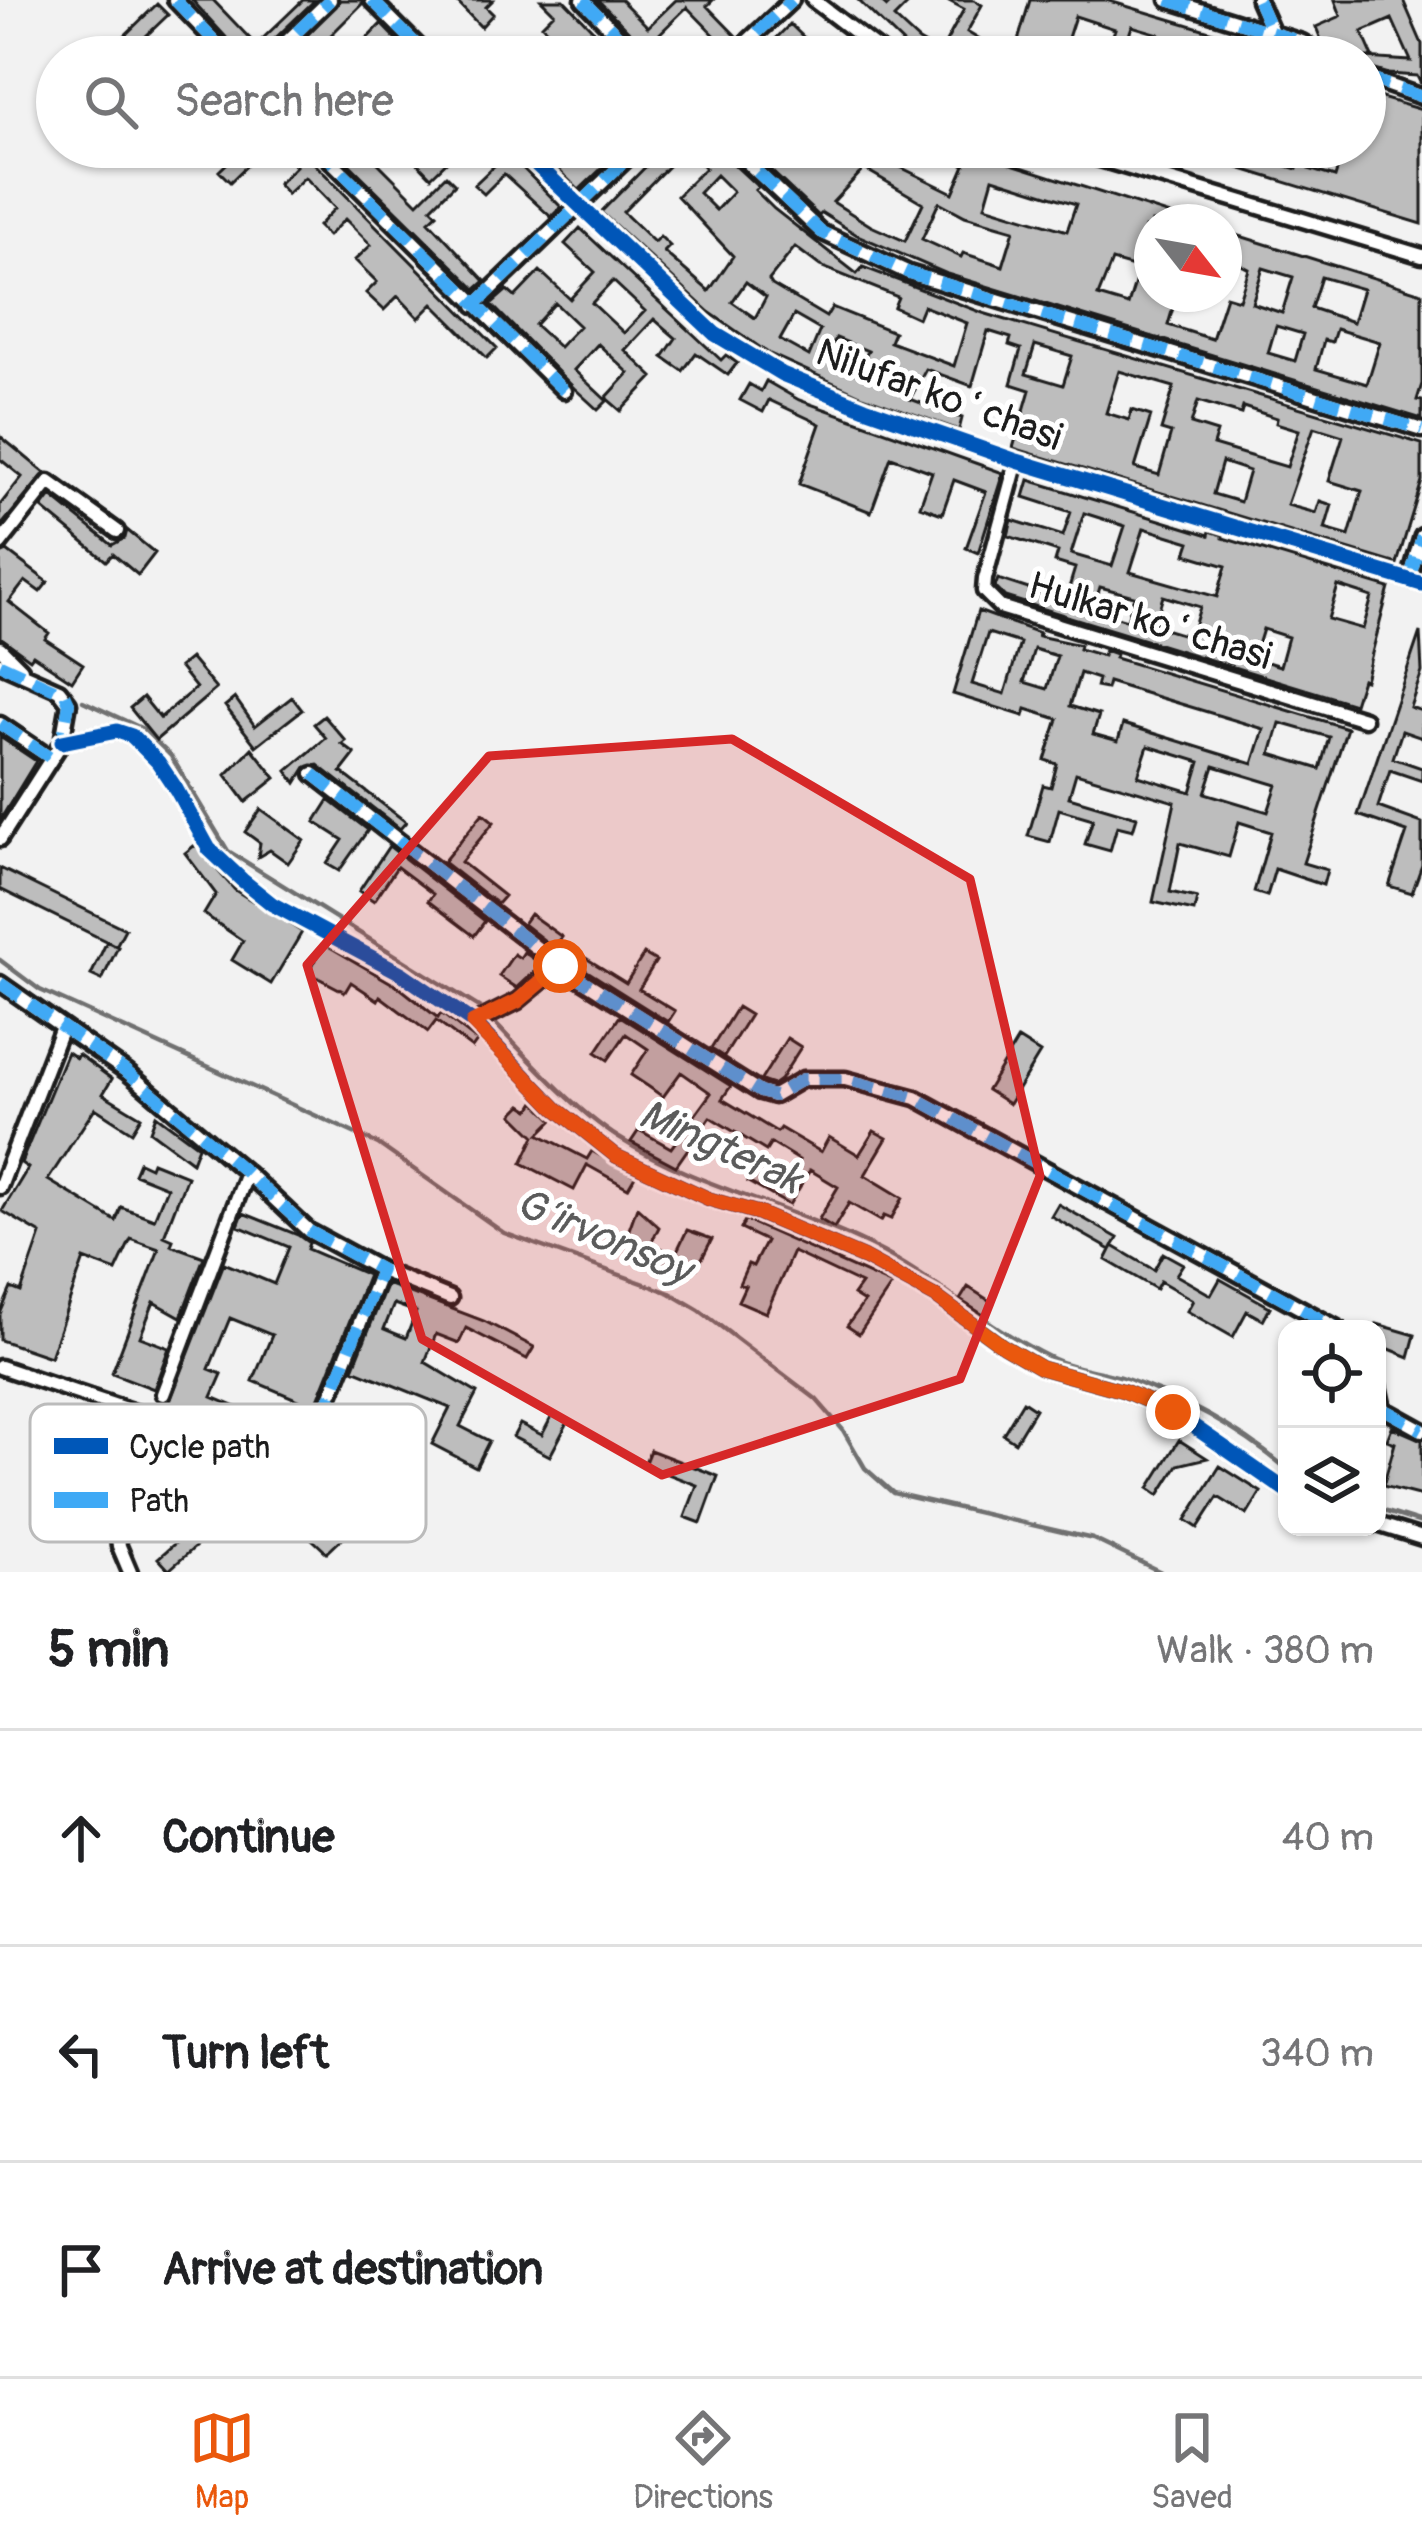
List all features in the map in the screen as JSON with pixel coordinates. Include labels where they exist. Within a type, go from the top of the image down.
[{"type":"street","points":[[175,0],[210,36]]},
{"type":"street","points":[[293,36],[330,0]]},
{"type":"street","points":[[372,0],[408,36]]},
{"type":"street","points":[[583,0],[618,36]]},
{"type":"street","points":[[753,36],[792,0]]},
{"type":"street","points":[[813,0],[860,36]]},
{"type":"street","points":[[1168,0],[1281,36]]},
{"type":"street","points":[[1258,0],[1273,34]]},
{"type":"street","points":[[1386,84],[1422,97]]},
{"type":"street","points":[[338,168],[564,391]]},
{"type":"street","name":"Nilufar koʻchasi","points":[[539,168],[715,334],[782,374],[1018,461],[1415,582]]},
{"type":"street","points":[[475,305],[618,168]]},
{"type":"street","points":[[753,168],[821,232],[888,264],[1422,430]]},
{"type":"street","points":[[1130,168],[1422,256]]},
{"type":"street","name":"Hulkar koʻchasi","points":[[1018,461],[985,579],[984,591],[1000,607],[1364,718]]},
{"type":"street","points":[[0,544],[49,482],[117,531]]},
{"type":"street","points":[[1415,582],[1422,536]]},
{"type":"street","points":[[0,649],[29,676]]},
{"type":"street","points":[[0,664],[65,694],[69,704],[62,742],[0,839]]},
{"type":"street","points":[[0,724],[50,757]]},
{"type":"street","points":[[62,742],[117,731],[132,736],[158,761],[208,850],[242,880],[272,904],[478,1020],[557,1109],[616,1156],[709,1199],[758,1213],[864,1258],[936,1297],[1041,1368],[1124,1391],[1173,1412],[1278,1485]]},
{"type":"street","points":[[314,774],[560,966],[760,1092],[774,1096],[803,1079],[844,1079],[916,1099],[1322,1320]]},
{"type":"street","points":[[478,1020],[518,1001],[560,966]]},
{"type":"street","points":[[0,983],[127,1072],[309,1231],[381,1270],[450,1298]]},
{"type":"street","points":[[0,1187],[62,1027]]},
{"type":"street","points":[[164,1394],[247,1173]]},
{"type":"street","points":[[328,1404],[381,1270]]},
{"type":"street","points":[[0,1367],[110,1404]]},
{"type":"street","points":[[1386,1409],[1422,1430]]},
{"type":"street","points":[[1386,1527],[1422,1538]]},
{"type":"street","points":[[119,1542],[130,1572]]},
{"type":"highlighted area","points":[[732,739],[970,879],[1040,1176],[960,1379],[662,1475],[422,1339],[307,965],[489,756]]},
{"type":"building","points":[[192,0],[213,0],[247,36],[225,36]]},
{"type":"building","points":[[303,0],[315,0],[278,36],[265,36]]},
{"type":"building","points":[[340,0],[362,0],[330,36],[306,36]]},
{"type":"building","points":[[455,0],[493,0],[486,7],[493,14],[481,27]]},
{"type":"building","points":[[541,0],[564,0],[599,36],[570,32],[552,36],[542,25],[554,13]]},
{"type":"building","points":[[598,0],[621,0],[648,27],[676,0],[713,0],[707,6],[736,36],[715,36],[687,7],[657,36],[633,36]]},
{"type":"building","points":[[858,0],[879,0],[887,7],[894,0],[912,0],[894,18],[914,36],[895,36]]},
{"type":"building","points":[[947,0],[974,0],[982,5],[967,32],[974,36],[949,36],[964,9]]},
{"type":"building","points":[[1030,0],[1106,0],[1226,36],[1158,36],[1132,26],[1129,36],[1113,36],[1115,29],[1075,16],[1069,36],[1019,36]]},
{"type":"building","points":[[1335,0],[1403,0],[1422,44],[1422,86],[1417,76],[1386,73],[1386,59],[1411,61],[1392,19],[1362,32],[1364,36],[1320,36],[1316,27],[1341,16]]},
{"type":"building","points":[[157,4],[168,15],[146,36],[124,36]]},
{"type":"building","points":[[381,24],[393,36],[369,36]]},
{"type":"building","points":[[790,24],[802,36],[778,36]]},
{"type":"building","points":[[1386,99],[1422,110],[1422,224],[1239,168],[1309,168],[1335,177],[1338,168],[1386,168]]},
{"type":"building","points":[[222,168],[244,168],[230,182],[219,171]]},
{"type":"building","points":[[294,168],[319,168],[497,348],[487,358],[433,304],[419,318],[398,296],[384,310],[366,293],[377,282],[355,260],[371,245],[345,219],[328,236],[318,226],[335,208],[305,177],[287,194],[278,184]]},
{"type":"building","points":[[353,168],[383,168],[418,203],[446,175],[455,184],[431,208],[437,214],[429,221],[485,281],[476,289]]},
{"type":"building","points":[[492,168],[523,168],[561,207],[551,217],[504,174],[484,194],[474,185]]},
{"type":"building","points":[[556,168],[602,168],[579,190]]},
{"type":"building","points":[[644,168],[666,168],[623,212],[654,242],[660,236],[670,246],[664,252],[709,291],[733,256],[677,196],[705,168],[738,168],[774,209],[857,274],[863,267],[983,313],[1422,444],[1422,481],[1397,564],[1013,448],[1030,390],[1011,384],[1021,349],[1009,345],[1011,338],[988,331],[972,386],[926,369],[910,399],[962,418],[959,430],[863,396],[768,353],[709,312],[601,212]],"holes":[[[716,175],[733,192],[716,210],[699,193]],[[795,247],[820,266],[898,297],[894,307],[918,318],[923,306],[967,323],[954,366],[890,342],[894,332],[832,307],[826,317],[769,280]],[[746,282],[766,297],[755,318],[732,302]],[[794,315],[820,330],[809,356],[780,340]],[[836,338],[868,351],[857,374],[826,361]],[[1035,345],[1072,356],[1063,385],[1026,374]],[[1119,371],[1174,387],[1161,430],[1171,433],[1159,475],[1135,468],[1151,416],[1132,410],[1129,420],[1106,413]],[[1198,401],[1241,414],[1243,407],[1299,430],[1287,467],[1213,445],[1217,432],[1191,424]],[[1314,427],[1343,436],[1329,481],[1362,491],[1349,536],[1325,529],[1332,505],[1320,501],[1316,513],[1287,505]],[[1222,462],[1249,471],[1240,502],[1213,494]]]},
{"type":"building","points":[[768,168],[857,168],[861,172],[833,202],[905,241],[923,203],[866,168],[902,168],[953,193],[964,168],[1024,168],[1136,204],[1133,267],[1112,261],[1098,296],[1128,305],[1134,286],[1134,312],[1172,312],[1168,325],[1212,339],[1221,312],[1242,312],[1249,269],[1242,265],[1242,237],[1422,293],[1422,384],[1417,400],[1422,401],[1422,419],[947,274],[857,235],[822,213],[819,216]],"holes":[[[993,178],[1076,204],[1067,231],[985,206]],[[939,202],[965,216],[1014,230],[1003,266],[963,253],[961,257],[922,239]],[[1263,268],[1293,277],[1282,313],[1252,303]],[[1321,277],[1363,289],[1353,322],[1311,308]],[[1276,326],[1303,334],[1295,361],[1268,353]],[[1336,329],[1380,342],[1367,384],[1316,369],[1324,340],[1332,342]]]},
{"type":"building","points":[[580,228],[721,360],[726,355],[737,363],[728,375],[696,353],[683,371],[663,357],[676,338],[654,319],[625,350],[653,377],[621,411],[606,398],[629,373],[598,344],[574,370],[607,401],[598,410],[491,304],[507,290],[515,297],[540,271],[570,299],[595,272],[565,244]],"holes":[[[613,281],[645,311],[624,333],[592,303]],[[555,303],[579,326],[559,347],[535,325]]]},
{"type":"building","points":[[766,381],[799,400],[1003,473],[978,553],[966,548],[986,492],[954,480],[942,514],[920,506],[932,472],[891,457],[871,512],[799,484],[820,424],[769,400],[763,412],[740,400],[749,384],[761,391]]},
{"type":"building","points":[[0,436],[45,473],[0,527],[0,505],[22,477],[0,459]]},
{"type":"building","points":[[1029,480],[1389,588],[1354,704],[1005,597],[995,587],[998,579],[1065,601],[1075,568],[1055,562],[1058,552],[1008,536],[1012,520],[1063,536],[1071,512],[1024,497]],"holes":[[[1084,513],[1125,526],[1112,566],[1071,554]],[[1144,528],[1190,542],[1186,554],[1226,566],[1217,597],[1130,572]],[[1338,586],[1372,597],[1363,629],[1328,619]],[[1100,587],[1134,596],[1127,620],[1093,610]],[[1163,596],[1200,607],[1191,637],[1154,626]],[[1263,629],[1288,637],[1280,666],[1254,658]]]},
{"type":"building","points":[[51,496],[112,545],[125,538],[127,530],[155,553],[138,575],[113,554],[106,561],[42,508]]},
{"type":"building","points":[[7,551],[48,582],[40,592],[25,581],[9,602],[49,633],[45,639],[83,664],[72,681],[0,637],[0,554]]},
{"type":"building","points":[[978,611],[1038,636],[1080,645],[1079,649],[1103,656],[1105,650],[1116,654],[1115,658],[1347,728],[1303,863],[1327,870],[1323,885],[1275,869],[1267,896],[1254,892],[1271,832],[1239,822],[1229,857],[1180,843],[1170,892],[1197,898],[1194,911],[1153,902],[1175,802],[1076,773],[1069,797],[1137,817],[1133,830],[1117,826],[1110,851],[1085,844],[1093,819],[1059,809],[1050,842],[1028,836],[1043,785],[1051,787],[1057,764],[1045,760],[1058,719],[1026,709],[1024,716],[953,694]],"holes":[[[988,633],[1020,643],[1005,694],[972,684]],[[1034,649],[1057,656],[1047,689],[1024,682]],[[1080,673],[1098,679],[1096,687],[1106,689],[1108,682],[1264,729],[1253,764],[1123,724],[1118,741],[1093,734],[1099,715],[1070,706]],[[1280,723],[1329,737],[1320,769],[1271,754]],[[1148,746],[1200,762],[1191,792],[1138,776]],[[1214,766],[1277,785],[1268,812],[1205,793]]]},
{"type":"building","points":[[1420,632],[1422,672],[1410,707],[1422,711],[1422,738],[1402,731],[1393,758],[1422,768],[1422,781],[1390,770],[1378,807],[1422,823],[1422,865],[1412,893],[1389,886],[1407,832],[1358,815]]},
{"type":"building","points":[[190,658],[216,689],[156,740],[130,708],[143,697],[160,718],[196,688],[179,667]]},
{"type":"building","points":[[292,697],[302,710],[256,746],[225,706],[235,698],[255,726]]},
{"type":"building","points":[[324,716],[346,741],[342,744],[355,754],[341,772],[406,822],[400,829],[318,765],[306,767],[296,783],[287,771],[326,738],[314,724]]},
{"type":"building","points":[[0,737],[36,761],[0,820]]},
{"type":"building","points":[[252,748],[276,778],[246,802],[226,775]]},
{"type":"building","points":[[329,800],[368,830],[339,871],[327,864],[343,840],[315,822]]},
{"type":"building","points":[[261,809],[304,840],[288,863],[270,850],[258,857],[260,843],[245,832]]},
{"type":"building","points":[[483,813],[494,822],[461,862],[504,896],[497,904],[443,862]]},
{"type":"building","points":[[195,845],[235,890],[302,932],[271,984],[232,960],[243,941],[204,914],[216,894],[185,853]]},
{"type":"building","points":[[389,846],[485,921],[474,936],[428,901],[433,894],[397,867],[374,901],[359,891]]},
{"type":"building","points":[[0,868],[125,929],[116,946],[0,889]]},
{"type":"building","points":[[530,914],[562,937],[554,948],[523,924]]},
{"type":"building","points":[[107,941],[118,947],[102,980],[91,975]]},
{"type":"building","points":[[323,943],[400,988],[438,1018],[441,1013],[477,1041],[472,1048],[436,1021],[428,1032],[380,996],[378,1000],[351,982],[345,992],[309,973]]},
{"type":"building","points":[[524,952],[542,965],[517,988],[499,976],[514,954],[520,958]]},
{"type":"building","points":[[644,954],[656,961],[639,989],[675,1011],[668,1022],[576,964],[581,955],[626,983]]},
{"type":"building","points":[[737,1007],[750,1015],[724,1057],[711,1049]]},
{"type":"building","points":[[620,1016],[731,1086],[722,1099],[777,1132],[780,1128],[821,1152],[829,1137],[859,1155],[874,1131],[887,1138],[865,1175],[903,1198],[891,1219],[884,1216],[881,1221],[849,1203],[834,1228],[819,1219],[838,1187],[810,1170],[789,1205],[748,1182],[757,1167],[786,1183],[799,1160],[771,1143],[766,1151],[710,1117],[676,1166],[631,1142],[639,1130],[671,1148],[711,1093],[681,1072],[663,1097],[631,1075],[648,1049],[626,1034],[608,1060],[596,1052]]},
{"type":"building","points":[[787,1038],[801,1047],[780,1080],[773,1085],[764,1082],[761,1080]]},
{"type":"building","points":[[1018,1039],[1040,1053],[1009,1104],[987,1090]]},
{"type":"building","points":[[67,1052],[76,1058],[78,1054],[112,1079],[103,1094],[141,1117],[132,1132],[95,1108],[48,1180],[116,1221],[121,1207],[154,1219],[167,1187],[134,1174],[139,1162],[150,1167],[152,1162],[187,1176],[164,1236],[173,1240],[171,1245],[204,1257],[181,1317],[154,1302],[140,1337],[169,1348],[154,1389],[112,1373],[159,1249],[131,1239],[116,1271],[84,1259],[50,1357],[0,1340],[0,1314],[11,1288],[21,1292],[41,1234],[2,1211],[28,1168],[21,1163]]},
{"type":"building","points":[[535,1102],[553,1120],[539,1134],[587,1159],[592,1151],[635,1176],[628,1188],[587,1165],[574,1190],[522,1163],[535,1136],[513,1114],[522,1105],[530,1110]]},
{"type":"building","points":[[156,1115],[198,1146],[192,1162],[150,1131]]},
{"type":"building","points":[[1058,1204],[1118,1238],[1111,1250],[1051,1216]]},
{"type":"building","points":[[637,1207],[659,1227],[651,1243],[673,1254],[663,1272],[645,1263],[648,1256],[633,1249],[627,1235]]},
{"type":"building","points":[[243,1213],[298,1235],[309,1243],[307,1249],[368,1275],[316,1404],[253,1381],[272,1335],[230,1318],[209,1369],[222,1374],[212,1397],[229,1404],[169,1404],[224,1263],[274,1284],[289,1247],[238,1226]]},
{"type":"building","points":[[745,1220],[892,1285],[859,1334],[847,1326],[864,1302],[853,1295],[861,1284],[793,1252],[766,1313],[738,1301],[748,1264],[753,1266],[766,1241],[741,1229]]},
{"type":"building","points":[[687,1230],[712,1239],[697,1268],[674,1257]]},
{"type":"building","points":[[1113,1246],[1154,1270],[1163,1253],[1183,1264],[1176,1275],[1211,1295],[1220,1279],[1270,1307],[1263,1320],[1247,1311],[1233,1337],[1187,1311],[1193,1300],[1160,1281],[1156,1289],[1106,1260]]},
{"type":"building","points":[[387,1284],[484,1321],[534,1347],[527,1359],[466,1328],[459,1343],[436,1334],[425,1362],[477,1393],[460,1426],[489,1441],[476,1467],[432,1444],[450,1408],[353,1369]],"holes":[[[394,1304],[416,1312],[406,1338],[384,1329]]]},
{"type":"building","points":[[968,1287],[993,1303],[985,1316],[960,1300]]},
{"type":"building","points":[[1386,1327],[1415,1335],[1409,1357],[1386,1348]]},
{"type":"building","points":[[1023,1401],[1035,1409],[1015,1442],[1003,1434]]},
{"type":"building","points":[[553,1414],[568,1422],[550,1456],[513,1437],[520,1424],[542,1435]]},
{"type":"building","points":[[1392,1427],[1422,1440],[1422,1496],[1386,1487],[1395,1443],[1387,1440]]},
{"type":"building","points":[[1179,1440],[1207,1458],[1178,1465],[1159,1495],[1149,1488]]},
{"type":"building","points":[[650,1450],[718,1476],[701,1523],[685,1517],[697,1485],[644,1465]]},
{"type":"building","points":[[1220,1466],[1261,1492],[1247,1515],[1218,1497],[1198,1528],[1186,1520]]},
{"type":"building","points":[[176,1542],[201,1542],[169,1570],[158,1558]]},
{"type":"building","points":[[315,1542],[338,1542],[327,1553]]},
{"type":"waterway","name":"Mingterak","points":[[83,701],[143,729],[171,756],[228,851],[485,1011]]},
{"type":"waterway","name":"G‘irvonsoy","points":[[0,960],[40,990],[378,1144],[504,1233],[670,1293],[699,1310],[816,1399],[843,1430],[865,1468],[893,1493],[1093,1539],[1161,1572]]},
{"type":"waterway","name":"Mingterak","points":[[492,1020],[586,1114],[649,1155],[871,1246],[1026,1345],[1057,1361],[1165,1394],[1228,1427],[1278,1462]]},
{"type":"waterway","name":"Mingterak","points":[[1386,1512],[1422,1523]]},
{"type":"marked path","points":[[175,0],[210,36]]},
{"type":"marked path","points":[[293,36],[330,0]]},
{"type":"marked path","points":[[372,0],[408,36]]},
{"type":"marked path","points":[[583,0],[618,36]]},
{"type":"marked path","points":[[753,36],[792,0]]},
{"type":"marked path","points":[[1168,0],[1283,36]]},
{"type":"marked path","points":[[1258,0],[1273,34]]},
{"type":"marked path","points":[[1386,84],[1422,97]]},
{"type":"marked path","points":[[338,168],[564,391]]},
{"type":"marked path","points":[[475,305],[617,168]]},
{"type":"marked path","points":[[753,168],[821,232],[909,273],[1422,430]]},
{"type":"marked path","points":[[1409,580],[1422,536]]},
{"type":"marked path","points":[[0,664],[65,694],[69,703],[62,742]]},
{"type":"marked path","points":[[0,724],[49,757]]},
{"type":"marked path","points":[[313,774],[560,966],[760,1092],[774,1096],[803,1079],[845,1079],[916,1098],[1323,1320]]},
{"type":"marked path","points":[[474,1023],[518,1001],[560,966]]},
{"type":"marked path","points":[[0,983],[127,1072],[309,1231],[381,1270],[328,1404]]},
{"type":"marked path","points":[[1386,1410],[1422,1430]]},
{"type":"cycle path","points":[[540,168],[715,334],[782,374],[1017,461],[1422,584]]},
{"type":"cycle path","points":[[62,742],[117,731],[132,736],[158,762],[209,849],[242,880],[272,904],[401,973],[474,1023],[557,1109],[616,1156],[709,1199],[758,1213],[864,1258],[936,1297],[1041,1368],[1124,1391],[1173,1412],[1278,1485]]},
{"type":"route","points":[[560,966],[518,1001],[473,1023],[594,1140],[616,1156],[709,1199],[758,1213],[864,1258],[936,1297],[1041,1368],[1124,1391],[1173,1412]]}]
